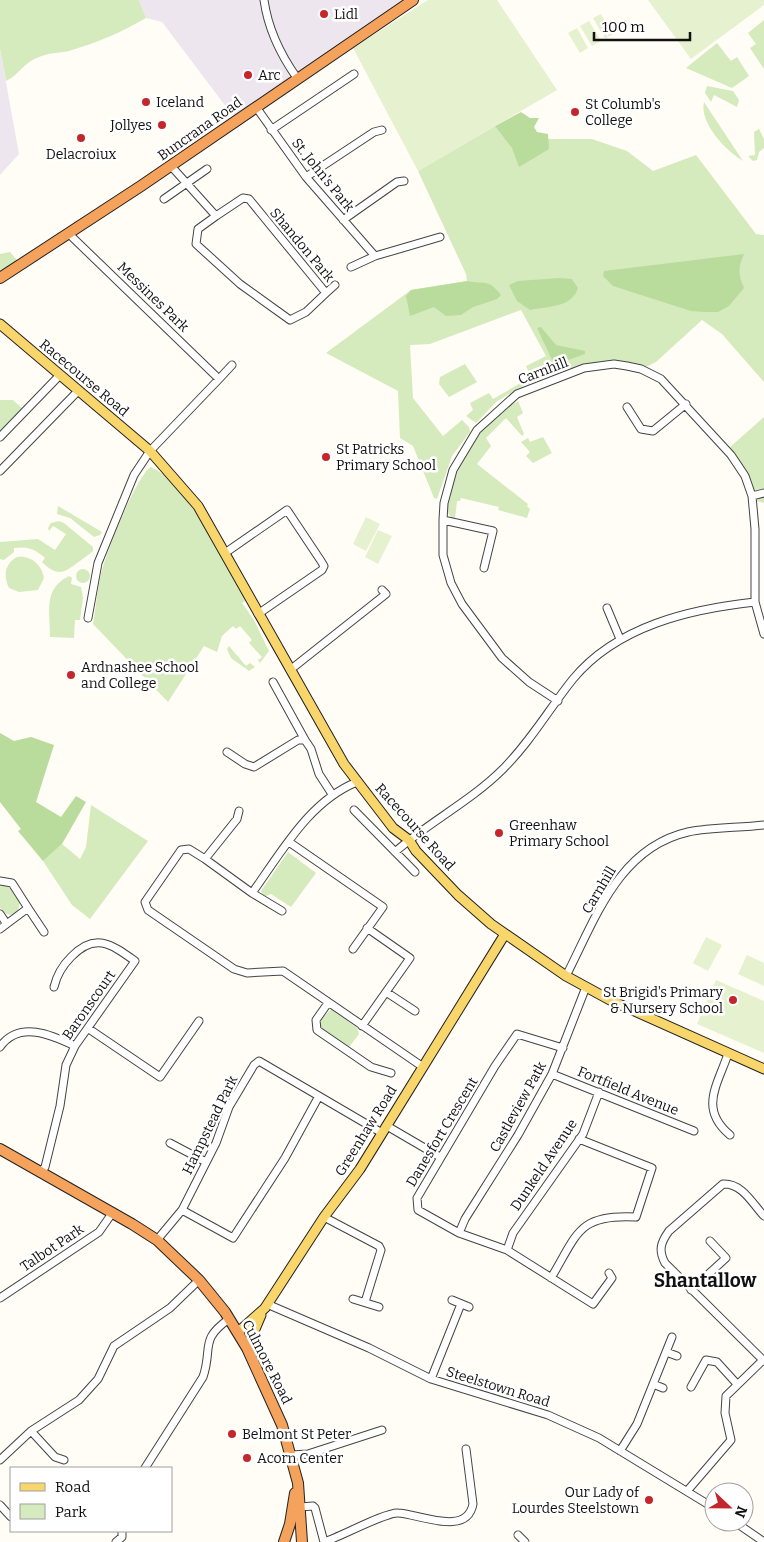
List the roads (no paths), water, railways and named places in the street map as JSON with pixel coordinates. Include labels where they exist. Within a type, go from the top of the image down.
[{"type":"highway","name":"Buncrana Road","points":[[0,278],[69,234],[413,0]]},
{"type":"highway","name":"Culmore Road","points":[[0,1149],[113,1212],[157,1240],[198,1280],[229,1319],[247,1348],[282,1424],[296,1472],[302,1542]]},
{"type":"highway","points":[[284,1542],[290,1524],[296,1472]]},
{"type":"highway","name":"Culmore Road","points":[[296,1542],[301,1524]]},
{"type":"main road","name":"Racecourse Road","points":[[1,328],[150,451],[198,506],[331,742],[357,782],[394,828],[409,840],[416,851],[458,895],[505,934],[566,976],[728,1054],[764,1069]]},
{"type":"main road","name":"Greenhaw Road","points":[[238,1332],[250,1324],[266,1306],[324,1217],[348,1186],[505,934]]},
{"type":"main road","points":[[247,1348],[266,1306]]},
{"type":"street","points":[[264,0],[267,19],[275,40],[284,59],[298,78]]},
{"type":"street","points":[[271,130],[354,74]]},
{"type":"street","name":"St. John's Park","points":[[256,107],[306,177],[375,256]]},
{"type":"street","points":[[306,177],[374,132],[382,130]]},
{"type":"street","points":[[170,166],[189,184],[216,216]]},
{"type":"street","points":[[164,199],[189,184],[206,169]]},
{"type":"street","points":[[343,220],[397,182],[404,181]]},
{"type":"street","name":"Shandon Park","points":[[243,198],[249,199],[326,293],[296,318],[286,319],[240,284],[196,244],[198,229],[216,216],[243,198]]},
{"type":"street","name":"Messines Park","points":[[69,234],[220,378]]},
{"type":"street","points":[[351,267],[375,256],[440,237]]},
{"type":"street","points":[[326,293],[335,285]]},
{"type":"street","name":"Carnhill","points":[[558,702],[529,682],[502,658],[462,604],[451,583],[443,555],[443,520],[448,486],[462,453],[477,430],[517,394],[584,368],[614,364],[649,372],[672,389],[731,455],[745,476],[752,496],[755,536],[755,602],[764,634]]},
{"type":"street","points":[[88,618],[94,578],[101,554],[126,492],[150,451],[232,365]]},
{"type":"street","points":[[0,437],[59,376]]},
{"type":"street","points":[[0,471],[78,391]]},
{"type":"street","points":[[627,407],[641,429],[653,431],[686,404]]},
{"type":"street","points":[[752,496],[764,493]]},
{"type":"street","points":[[225,553],[287,510],[324,566],[322,570],[258,614]]},
{"type":"street","points":[[443,520],[493,531],[484,568]]},
{"type":"street","points":[[290,670],[386,594],[382,590]]},
{"type":"street","points":[[395,852],[409,840],[479,792],[521,751],[574,678],[594,658],[620,639],[654,624],[755,602]]},
{"type":"street","points":[[607,608],[620,639]]},
{"type":"street","points":[[273,682],[312,750],[319,774],[332,794]]},
{"type":"street","points":[[227,752],[245,764],[254,767],[298,740],[305,740]]},
{"type":"street","points":[[252,893],[289,842],[318,808],[332,794],[357,782]]},
{"type":"street","points":[[354,810],[415,872]]},
{"type":"street","points":[[205,859],[237,819],[239,811]]},
{"type":"street","name":"Carnhill","points":[[566,976],[614,884],[644,852],[685,833],[764,825]]},
{"type":"street","points":[[289,842],[383,907],[353,949]]},
{"type":"street","points":[[282,911],[252,893],[189,849],[181,850],[145,902],[148,910],[234,969],[247,974],[284,971],[423,1067]]},
{"type":"street","points":[[0,881],[12,883],[44,932]]},
{"type":"street","points":[[0,929],[28,908]]},
{"type":"street","points":[[0,914],[6,923]]},
{"type":"street","points":[[362,1026],[410,958],[367,928]]},
{"type":"street","name":"Baronscourt","points":[[41,1172],[45,1167],[60,1106],[66,1065],[76,1046],[136,961],[110,944],[89,943],[80,947],[66,962],[57,974],[54,987]]},
{"type":"street","name":"Castleview Patk","points":[[459,1233],[465,1219],[518,1135],[552,1074],[586,987]]},
{"type":"street","points":[[386,992],[415,1011]]},
{"type":"street","points":[[328,1003],[316,1020],[317,1030],[371,1067],[391,1073]]},
{"type":"street","points":[[88,1029],[160,1077],[199,1022]]},
{"type":"street","points":[[0,1048],[13,1035],[25,1032],[44,1032],[76,1046]]},
{"type":"street","name":"Danesfort Crescent","points":[[563,1048],[517,1034],[440,1158],[417,1198],[416,1204],[418,1210],[459,1233],[507,1250],[593,1304],[612,1278],[609,1273]]},
{"type":"street","points":[[728,1054],[717,1082],[712,1110],[719,1126],[730,1136]]},
{"type":"street","name":"Hampstead Park","points":[[157,1240],[182,1210],[216,1143],[238,1091],[254,1065],[259,1061],[319,1096],[440,1158]]},
{"type":"street","name":"Fortfield Avenue","points":[[552,1074],[694,1131]]},
{"type":"street","name":"Dunkeld Avenue","points":[[507,1250],[514,1233],[524,1217],[579,1140],[599,1092]]},
{"type":"street","points":[[182,1210],[233,1238],[285,1158],[319,1096]]},
{"type":"street","points":[[551,1278],[582,1229],[594,1220],[607,1217],[636,1217],[652,1168],[579,1140]]},
{"type":"street","points":[[170,1143],[206,1162]]},
{"type":"street","points":[[688,1490],[732,1440],[724,1403],[726,1396],[763,1360],[665,1263],[661,1255],[662,1240],[669,1231],[723,1184],[735,1185],[764,1216]]},
{"type":"street","name":"Talbot Park","points":[[0,1298],[99,1232],[113,1212]]},
{"type":"street","points":[[324,1217],[379,1246],[380,1250],[365,1302]]},
{"type":"street","points":[[691,1290],[726,1258],[710,1241]]},
{"type":"street","points":[[2,1455],[31,1431],[79,1400],[98,1380],[114,1346],[170,1308],[198,1280]]},
{"type":"street","points":[[354,1298],[379,1307]]},
{"type":"street","points":[[452,1300],[469,1307]]},
{"type":"street","points":[[430,1379],[461,1304]]},
{"type":"street","name":"Steelstown Road","points":[[266,1306],[369,1348],[430,1379],[548,1415],[600,1438],[704,1501]]},
{"type":"street","points":[[147,1467],[203,1377],[207,1364],[208,1340],[214,1329],[229,1319]]},
{"type":"street","points":[[620,1451],[637,1424],[672,1337]]},
{"type":"street","points":[[666,1352],[677,1356]]},
{"type":"street","points":[[691,1387],[706,1360],[717,1362],[737,1384]]},
{"type":"street","points":[[653,1384],[663,1388]]},
{"type":"street","points":[[292,1455],[308,1454],[382,1430]]},
{"type":"street","points":[[31,1431],[55,1457],[64,1460]]},
{"type":"street","points":[[300,1507],[313,1506],[318,1515],[324,1542],[396,1513],[458,1522],[473,1504],[466,1449]]},
{"type":"street","points":[[0,1505],[10,1517]]},
{"type":"street","points":[[116,1542],[122,1537],[122,1532]]},
{"type":"street","points":[[748,1532],[758,1540]]},
{"type":"street","points":[[518,1535],[525,1542]]},
{"type":"place","name":"Lidl","points":[[324,14]]},
{"type":"place","name":"Arc","points":[[248,75]]},
{"type":"place","name":"Iceland","points":[[146,102]]},
{"type":"place","name":"St Columb's College","points":[[575,112]]},
{"type":"place","name":"Jollyes","points":[[162,125]]},
{"type":"place","name":"Delacroiux","points":[[81,138]]},
{"type":"place","name":"St Patricks Primary School","points":[[326,457]]},
{"type":"place","name":"Ardnashee School and College","points":[[71,675]]},
{"type":"place","name":"Greenhaw Primary School","points":[[499,833]]},
{"type":"place","name":"St Brigid's Primary & Nursery School","points":[[733,1000]]},
{"type":"place","name":"Belmont St Peter","points":[[232,1434]]},
{"type":"place","name":"Acorn Center","points":[[247,1458]]},
{"type":"place","name":"Our Lady of Lourdes Steelstown","points":[[649,1500]]},
{"type":"district","name":"Shantallow","points":[[705,1280]]}]
